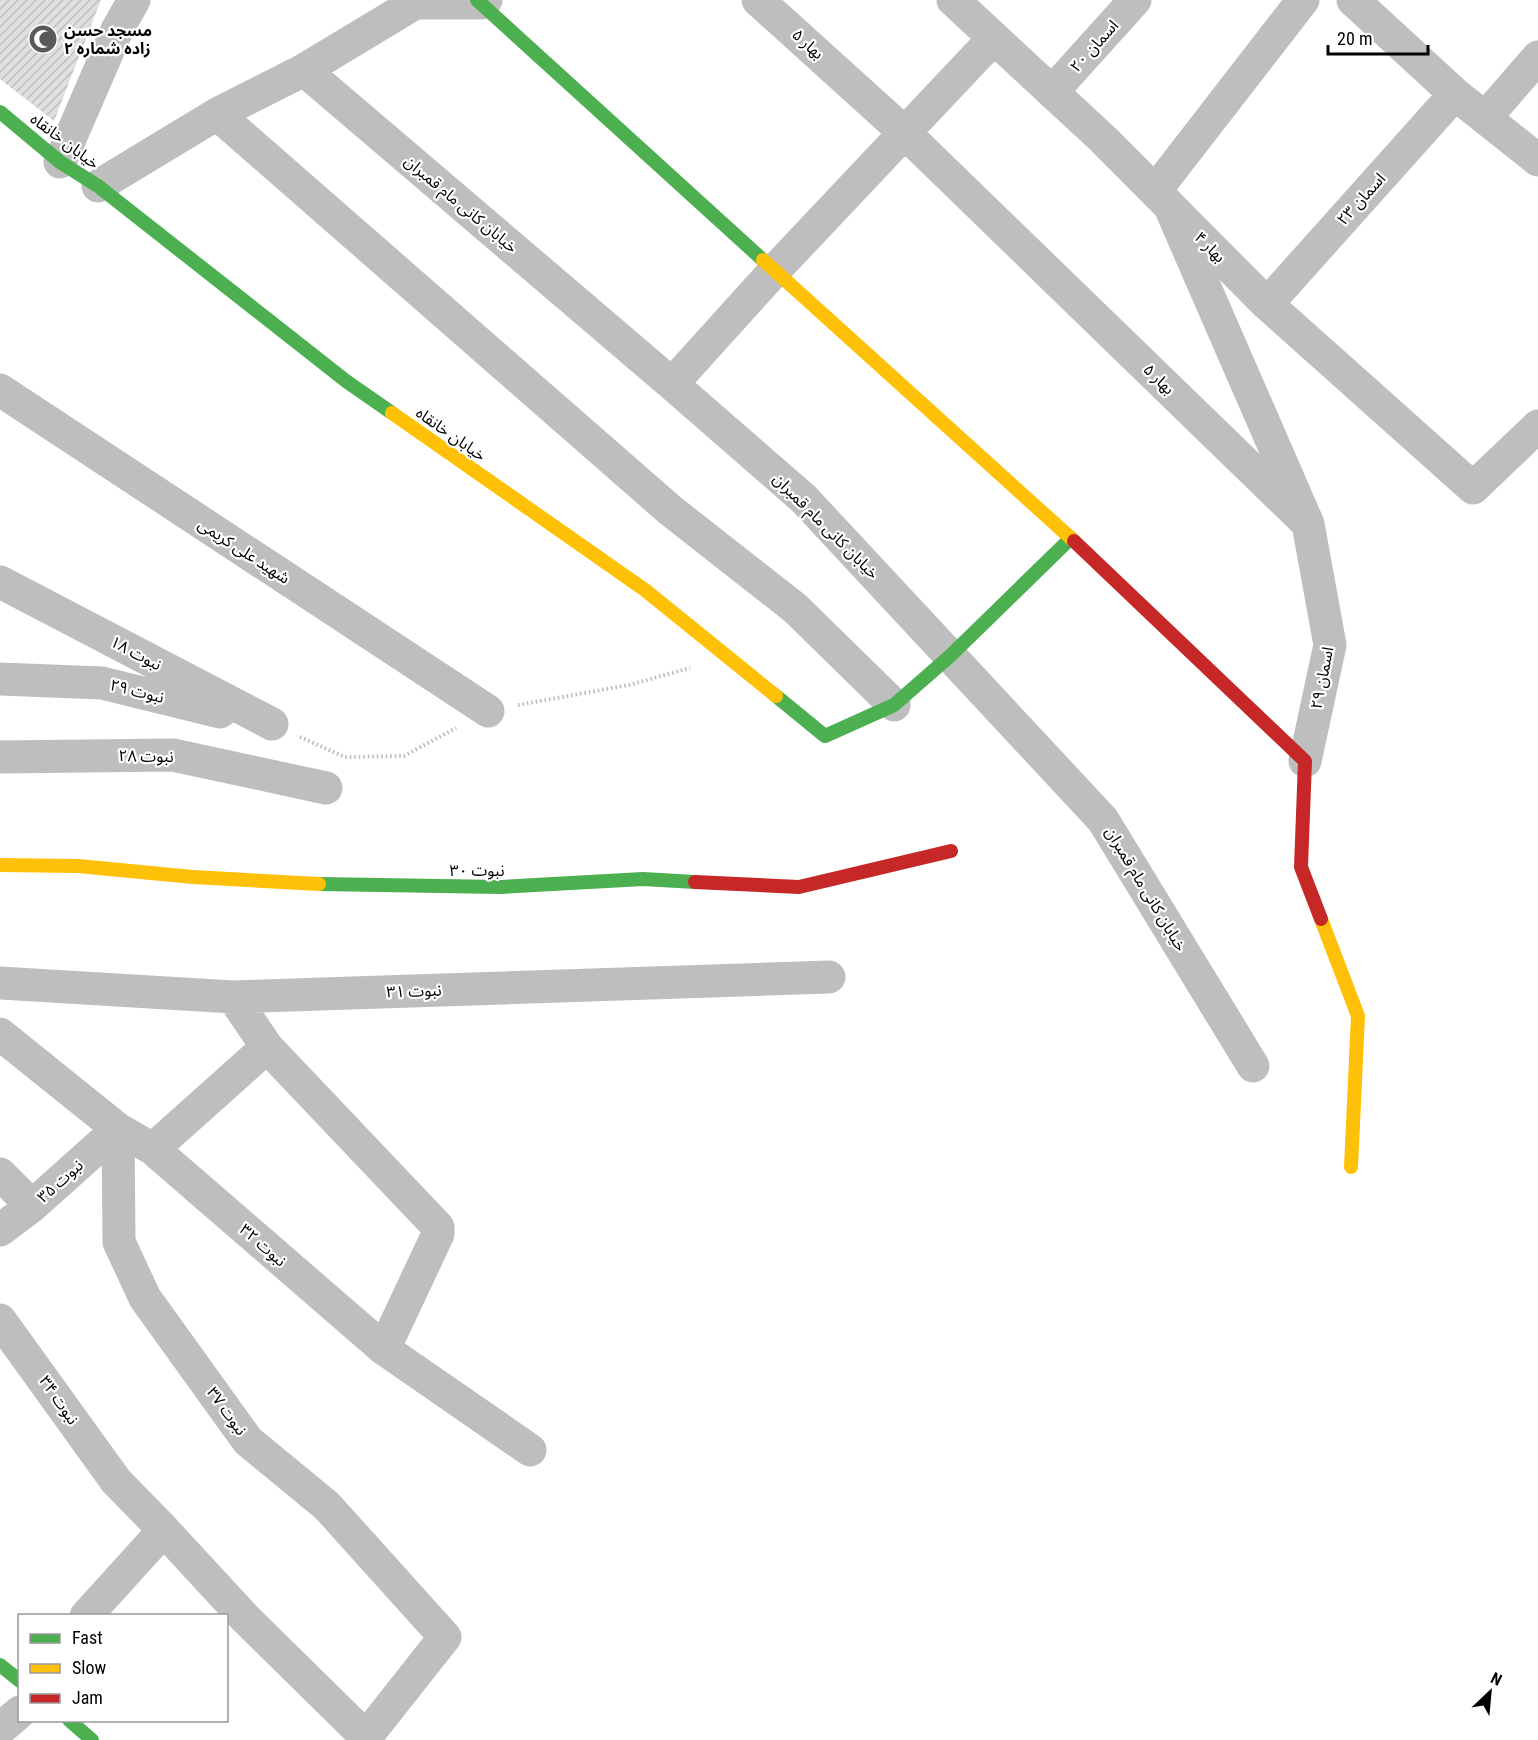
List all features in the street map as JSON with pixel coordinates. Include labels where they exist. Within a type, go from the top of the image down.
[{"type":"street","points":[[60,162],[117,30],[134,0]]},
{"type":"street","name":"بهار ۵","points":[[758,0],[905,133],[1308,524]]},
{"type":"street","name":"بهار ۴","points":[[953,0],[1163,199],[1268,304],[1473,489],[1538,426]]},
{"type":"street","name":"اسمان ۲۰","points":[[1052,92],[1135,0]]},
{"type":"street","points":[[1303,0],[1163,199],[1308,524]]},
{"type":"street","points":[[1353,0],[1455,94],[1538,160]]},
{"type":"street","points":[[98,186],[216,114],[304,70],[415,3],[482,1],[584,98],[776,269],[1071,538],[1305,761],[1300,867],[1358,1016],[1351,1167]]},
{"type":"street","points":[[672,384],[776,269],[994,38]]},
{"type":"street","points":[[1485,118],[1538,57]]},
{"type":"street","name":"خیابان کانی مام قمبران","points":[[304,70],[804,499],[1103,820],[1253,1066]]},
{"type":"street","name":"اسمان ۲۳","points":[[1268,304],[1455,94]]},
{"type":"street","name":"خیابان خانقاه","points":[[0,112],[60,162],[98,186],[346,381],[645,590],[825,736],[894,705]]},
{"type":"street","points":[[216,114],[670,510],[795,608],[894,705],[950,656],[1071,538]]},
{"type":"street","name":"شهید علی کریمی","points":[[0,390],[488,711]]},
{"type":"street","name":"اسمان ۲۹","points":[[1305,761],[1330,645],[1308,524]]},
{"type":"street","name":"نبوت ۱۸","points":[[0,582],[272,724]]},
{"type":"street","name":"نبوت ۲۹","points":[[0,679],[102,683],[272,724]]},
{"type":"street","name":"نبوت ۲۸","points":[[0,757],[173,755],[326,788]]},
{"type":"street","name":"نبوت ۳۰","points":[[0,865],[78,866],[193,877],[331,885],[501,887],[643,879],[799,887],[951,851]]},
{"type":"street","name":"نبوت ۳۱","points":[[0,983],[233,997],[829,977]]},
{"type":"street","points":[[233,997],[267,1047],[438,1227],[438,1234],[384,1349]]},
{"type":"street","name":"نبوت ۳۲","points":[[0,1034],[118,1129],[153,1149],[384,1349],[530,1449]]},
{"type":"street","points":[[153,1149],[267,1047]]},
{"type":"street","name":"نبوت ۳۵","points":[[0,1230],[32,1206],[118,1129]]},
{"type":"street","name":"نبوت ۳۷","points":[[118,1129],[119,1242],[146,1298],[248,1441],[327,1506],[445,1636],[367,1738]]},
{"type":"street","points":[[0,1173],[32,1206]]},
{"type":"street","name":"نبوت ۳۴","points":[[0,1320],[116,1481],[245,1618],[367,1738]]},
{"type":"street","points":[[88,1614],[153,1541],[161,1527]]},
{"type":"street","points":[[0,1665],[18,1679]]},
{"type":"street","points":[[0,1730],[18,1714]]},
{"type":"street","points":[[71,1722],[92,1740]]},
{"type":"building","name":"مسجد حسن زاده شماره ۲","points":[[0,0],[101,0],[54,121],[0,79]]},
{"type":"traffic: fast","points":[[477,0],[763,260]]},
{"type":"traffic: fast","points":[[0,112],[60,162],[98,186],[346,381],[392,413]]},
{"type":"traffic: fast","points":[[776,696],[825,736],[894,705],[950,656],[1071,538]]},
{"type":"traffic: fast","points":[[319,884],[501,887],[643,879],[695,882]]},
{"type":"traffic: fast","points":[[0,1665],[18,1679]]},
{"type":"traffic: fast","points":[[71,1722],[92,1740]]},
{"type":"traffic: slow","points":[[763,260],[1074,541]]},
{"type":"traffic: slow","points":[[392,413],[645,590],[776,696]]},
{"type":"traffic: slow","points":[[0,865],[78,866],[193,877],[319,884]]},
{"type":"traffic: slow","points":[[1321,919],[1358,1016],[1351,1167]]},
{"type":"traffic: jam","points":[[1074,541],[1305,761],[1301,867],[1321,919]]},
{"type":"traffic: jam","points":[[695,882],[799,887],[951,851]]},
{"type":"place","name":"مسجد حسن زاده شماره ۲","points":[[43,39]]}]
